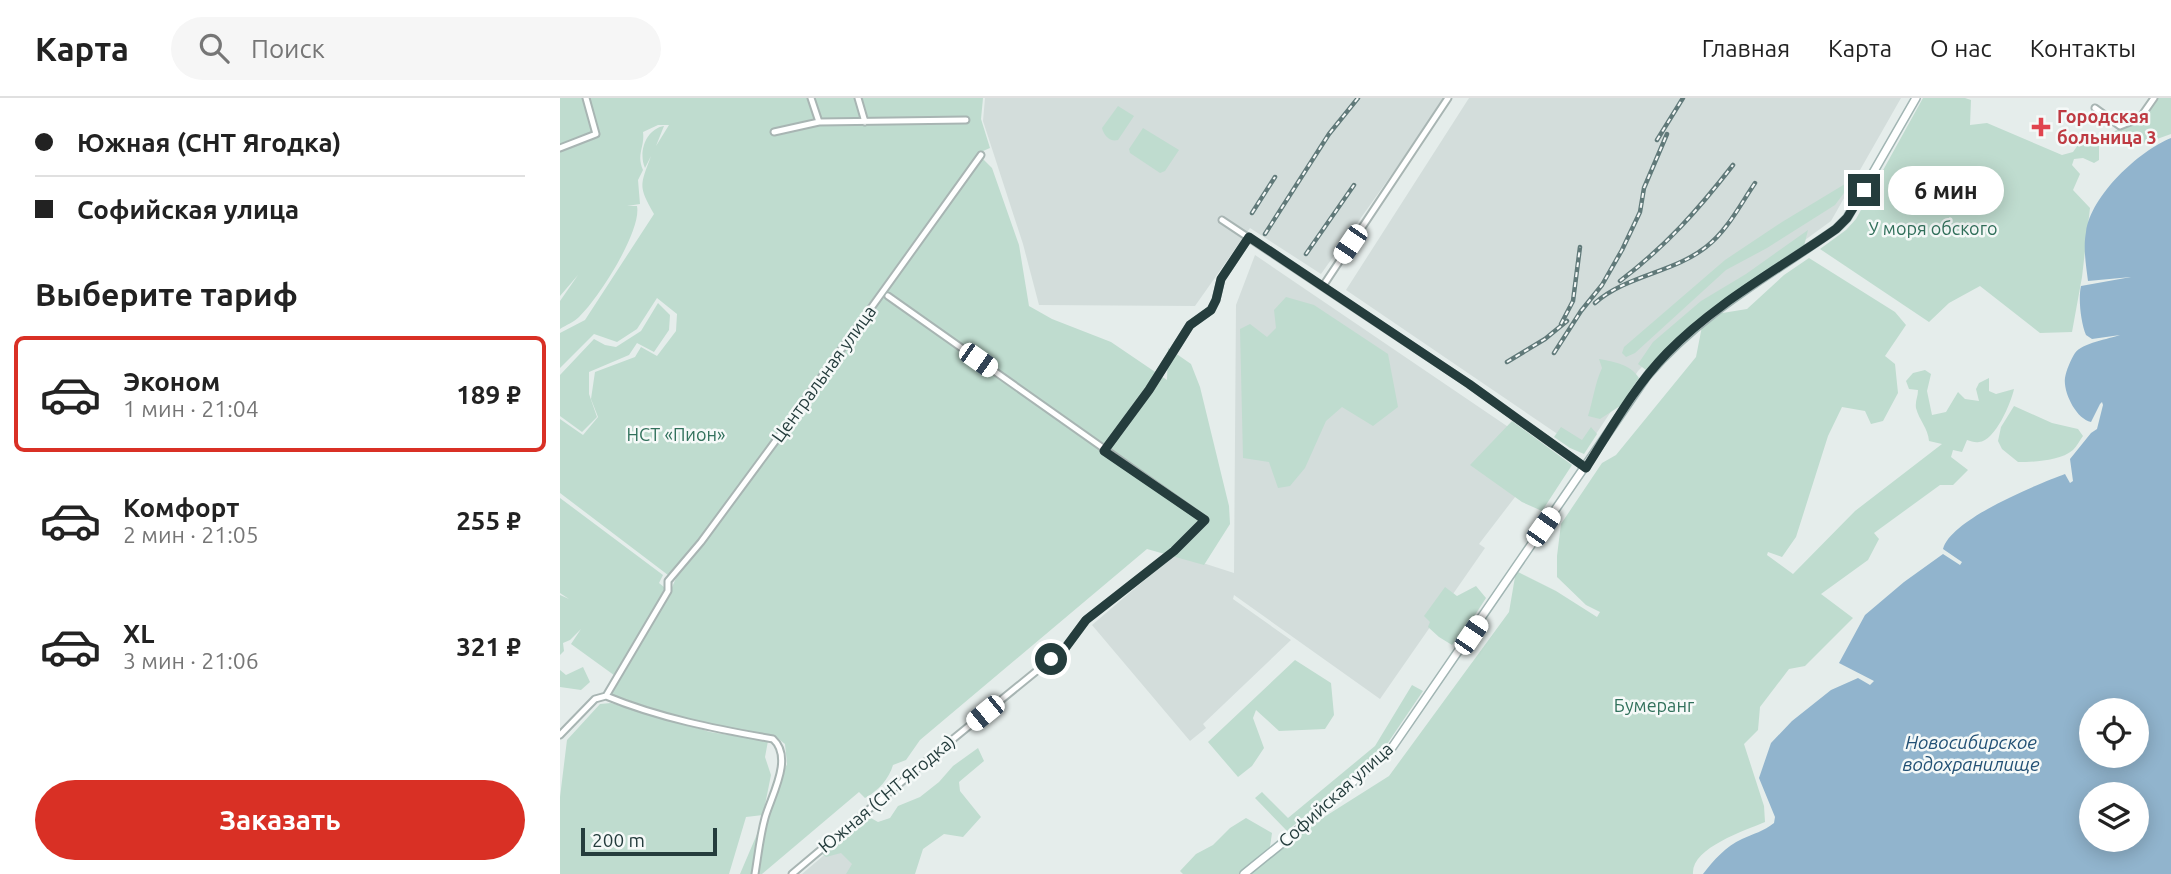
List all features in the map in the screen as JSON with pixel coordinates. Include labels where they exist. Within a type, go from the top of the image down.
[{"type":"main road","name":"Софийская улица","points":[[1244,874],[1391,749],[1586,468],[1634,393],[1665,354],[1725,303],[1836,229],[1847,218],[1916,98]]},
{"type":"street","points":[[560,148],[596,134],[586,98]]},
{"type":"street","points":[[811,98],[819,122]]},
{"type":"street","points":[[858,98],[865,122]]},
{"type":"street","points":[[1323,286],[1448,98]]},
{"type":"street","points":[[2095,108],[2120,126],[2140,118],[2154,98]]},
{"type":"street","points":[[774,132],[819,122],[966,120]]},
{"type":"street","name":"Центральная улица","points":[[607,696],[668,591],[668,581],[701,542],[774,443],[981,155]]},
{"type":"street","points":[[1222,219],[1469,384],[1586,468]]},
{"type":"street","points":[[888,296],[1104,451],[1149,390],[1190,325],[1211,310],[1221,279],[1249,237]]},
{"type":"street","name":"Южная (СНТ Ягодка)","points":[[792,874],[1066,647],[1086,620],[1174,551],[1205,520],[1104,451]]},
{"type":"street","points":[[560,735],[595,699],[607,696],[657,714],[773,738],[782,756],[777,786],[765,817],[755,874]]},
{"type":"shaded area","points":[[985,98],[1446,98],[1321,274],[1250,228],[1195,306],[1039,305],[1023,244],[983,121]]},
{"type":"shaded area","points":[[1469,98],[1901,98],[1831,221],[1672,337],[1638,371],[1584,452],[1346,290]]},
{"type":"shaded area","points":[[1255,255],[1548,454],[1479,544],[1485,548],[1380,699],[1234,595],[1233,599],[1291,640],[1203,724],[1206,728],[1190,741],[1092,625],[1175,554],[1234,573],[1236,305]]},
{"type":"shaded area","points":[[857,827],[895,874],[802,874]]},
{"type":"green space","points":[[560,98],[582,98],[592,132],[560,144]]},
{"type":"green space","name":"НСТ «Пион»","points":[[588,98],[983,98],[981,119],[990,148],[983,151],[904,255],[692,551],[668,575],[560,493],[560,419],[583,435],[598,417],[591,399],[595,372],[635,357],[641,347],[657,356],[676,331],[677,314],[657,298],[637,329],[617,342],[594,334],[560,368],[560,333],[585,320],[654,214],[642,186],[651,156],[645,168],[643,148],[648,136],[664,126],[656,146],[669,125],[658,125],[643,132],[640,159],[643,170],[638,180],[640,204],[627,206],[637,206],[637,217],[617,264],[587,308],[577,319],[560,329],[560,301],[578,275],[560,296],[560,150],[599,134]]},
{"type":"green space","name":"У моря обского","points":[[1923,98],[1971,100],[1970,125],[1987,123],[2062,155],[2073,152],[2085,135],[2094,138],[2099,146],[2099,160],[2094,163],[2083,158],[2074,159],[2072,165],[2080,174],[2073,190],[2090,208],[2072,332],[2040,333],[1980,286],[1949,303],[1929,322],[1820,249],[1856,219]]},
{"type":"green space","points":[[2158,98],[2171,98],[2171,134],[2143,144],[2111,146],[2099,138],[2140,120]]},
{"type":"green space","points":[[1118,106],[1134,116],[1118,140],[1112,140],[1102,128]]},
{"type":"green space","points":[[1143,128],[1179,150],[1165,171],[1160,173],[1130,153],[1129,149]]},
{"type":"green space","points":[[982,158],[992,168],[1019,245],[1029,306],[1052,319],[1111,342],[1167,380],[1168,348],[1191,364],[1200,387],[1229,506],[1230,524],[1204,565],[1147,549],[920,740],[906,760],[893,765],[886,780],[874,792],[865,798],[859,792],[762,874],[740,874],[787,764],[785,744],[775,736],[707,726],[611,695],[618,678],[571,644],[581,629],[563,643],[564,651],[560,655],[560,595],[569,599],[560,593],[560,498],[663,575],[659,583],[670,592],[676,578]]},
{"type":"green space","points":[[1845,184],[1847,189],[1835,205],[1767,248],[1726,270],[1635,353],[1626,357],[1622,353],[1624,347],[1725,260]]},
{"type":"green space","points":[[1808,230],[1804,246],[1709,310],[1675,339],[1646,370],[1638,364],[1653,342],[1701,301],[1746,274]]},
{"type":"green space","name":"Бумеранг","points":[[1809,258],[1895,312],[1906,325],[1885,356],[1895,364],[1898,393],[1883,421],[1871,424],[1865,411],[1842,407],[1828,436],[1796,537],[1782,557],[1768,552],[1767,555],[1793,574],[1855,511],[1942,444],[1929,441],[1916,408],[1918,390],[1909,389],[1906,381],[1913,373],[1925,370],[1931,374],[1927,391],[1932,415],[1946,412],[1958,392],[1965,399],[1979,401],[1976,389],[1979,383],[1989,378],[1989,391],[1996,394],[2014,389],[2006,412],[1991,435],[1979,442],[1967,440],[1962,452],[1953,450],[1951,457],[1968,470],[1953,485],[1940,485],[1874,533],[1879,539],[1868,560],[1821,594],[1853,618],[1805,666],[1789,669],[1760,707],[1758,730],[1744,744],[1764,806],[1765,822],[1709,848],[1700,856],[1693,874],[1183,874],[1180,871],[1196,854],[1213,845],[1230,828],[1246,818],[1272,833],[1270,847],[1256,860],[1389,776],[1509,612],[1516,571],[1556,591],[1597,617],[1600,612],[1586,605],[1557,577],[1561,524],[1602,463],[1616,455],[1696,357],[1704,316],[1747,309],[1784,275]]},
{"type":"green space","points":[[1286,297],[1314,305],[1388,354],[1398,407],[1373,426],[1342,407],[1326,421],[1305,468],[1290,486],[1278,488],[1269,462],[1243,458],[1240,329],[1250,324],[1267,337],[1276,328],[1274,310]]},
{"type":"green space","points":[[658,303],[670,315],[669,330],[654,352],[637,343],[629,355],[589,372],[589,394],[597,417],[582,432],[560,416],[560,375],[594,339],[616,347],[641,331]]},
{"type":"green space","points":[[1599,359],[1627,367],[1639,378],[1620,406],[1600,419],[1588,416],[1602,368]]},
{"type":"green space","points":[[2014,406],[2052,423],[2078,429],[2083,436],[2073,450],[2061,457],[2018,462],[2002,449],[1998,441],[2001,427]]},
{"type":"green space","points":[[1512,421],[1572,465],[1542,511],[1522,502],[1470,465]]},
{"type":"green space","points":[[1561,427],[1582,440],[1591,427],[1597,434],[1584,454],[1554,437]]},
{"type":"green space","points":[[1476,586],[1486,598],[1452,645],[1428,627],[1430,622],[1424,616],[1445,587],[1457,596]]},
{"type":"green space","points":[[1295,660],[1331,683],[1334,715],[1325,729],[1279,731],[1256,710],[1253,718],[1264,748],[1252,766],[1238,777],[1208,742]]},
{"type":"green space","points":[[583,667],[590,682],[581,690],[560,687],[560,670],[566,675]]},
{"type":"green space","points":[[1412,685],[1423,691],[1383,750],[1287,831],[1255,798],[1262,792],[1288,818],[1375,746]]},
{"type":"green space","points":[[611,703],[710,732],[768,741],[765,757],[771,775],[763,815],[746,817],[729,874],[560,874],[560,797],[567,740],[600,704]]},
{"type":"green space","points":[[978,748],[984,761],[959,782],[960,791],[981,817],[963,837],[944,834],[923,849],[915,874],[846,874],[852,864],[841,853],[826,857],[821,853],[842,843],[848,829],[860,820],[869,817],[878,822],[890,818],[898,806],[920,797],[953,766]]},
{"type":"water","name":"Новосибирское водохранилище","points":[[2171,138],[2171,874],[1703,874],[1731,845],[1774,823],[1775,817],[1759,778],[1771,743],[1792,721],[1831,690],[1858,678],[1870,685],[1874,681],[1839,663],[1865,615],[1943,554],[1960,565],[1962,562],[1943,549],[1961,526],[1977,515],[2065,474],[2070,483],[2073,481],[2070,459],[2097,429],[2103,405],[2102,402],[2091,422],[2080,416],[2066,390],[2066,372],[2078,350],[2120,335],[2092,339],[2086,335],[2080,311],[2081,286],[2131,277],[2088,281],[2086,232],[2090,218],[2107,189],[2145,153]]},
{"type":"railway","points":[[1265,234],[1329,134],[1358,98]]},
{"type":"railway","points":[[1657,140],[1683,98]]},
{"type":"railway","points":[[1554,353],[1581,311],[1602,285],[1622,250],[1640,212],[1644,188],[1667,134]]},
{"type":"railway","points":[[1620,281],[1681,227],[1733,165]]},
{"type":"railway","points":[[1252,213],[1275,177]]},
{"type":"railway","points":[[1595,303],[1621,286],[1679,263],[1706,247],[1727,226],[1755,183]]},
{"type":"railway","points":[[1306,254],[1354,185]]},
{"type":"railway","points":[[1561,324],[1573,301],[1580,247]]},
{"type":"railway","points":[[1507,362],[1545,339],[1567,321]]},
{"type":"place","name":"Городская больница 3","points":[[2041,127]]},
{"type":"route","points":[[1051,659],[1066,647],[1086,620],[1174,551],[1205,520],[1104,451],[1149,390],[1190,325],[1211,310],[1221,279],[1249,237],[1469,384],[1586,468],[1634,393],[1665,354],[1725,303],[1836,229],[1847,218],[1864,190]]}]
